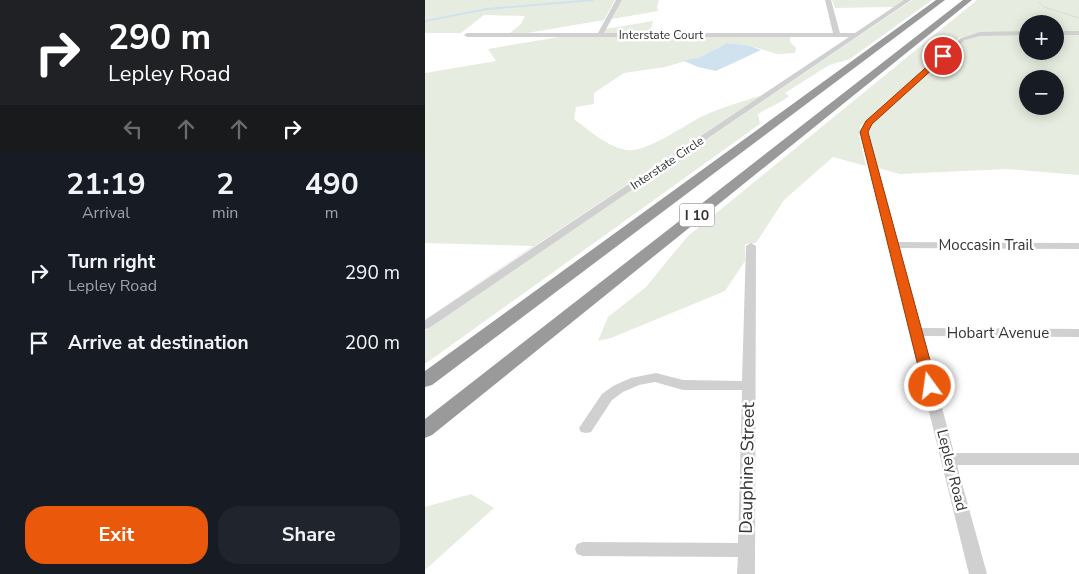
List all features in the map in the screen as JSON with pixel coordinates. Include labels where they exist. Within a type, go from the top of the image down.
[{"type":"highway","name":"I 10","points":[[425,380],[941,0]]},
{"type":"highway","name":"I 10","points":[[425,430],[968,0]]},
{"type":"street","points":[[600,35],[619,0]]},
{"type":"street","points":[[828,0],[837,35]]},
{"type":"street","name":"Interstate Circle","points":[[425,325],[908,0]]},
{"type":"street","name":"Lepley Road","points":[[978,574],[863,136],[868,123],[963,39],[974,35],[1019,33]]},
{"type":"street","points":[[1064,33],[1079,34]]},
{"type":"street","name":"Interstate Court","points":[[467,35],[855,35]]},
{"type":"street","name":"Moccasin Trail","points":[[893,245],[1079,246]]},
{"type":"street","name":"Dauphine Street","points":[[745,574],[751,246]]},
{"type":"street","name":"Hobart Avenue","points":[[916,332],[1079,333]]},
{"type":"street","name":"Dauphine Street","points":[[587,428],[607,398],[618,389],[636,381],[656,377],[683,385],[749,386]]},
{"type":"street","points":[[949,459],[1079,459]]},
{"type":"street","name":"Dauphine Street","points":[[583,549],[746,550]]},
{"type":"path","points":[[1039,2],[1044,7],[1079,18]]},
{"type":"shaded area","points":[[425,0],[615,0],[604,20],[521,34],[509,34],[521,24],[525,16],[484,15],[461,33],[425,33]]},
{"type":"shaded area","points":[[622,0],[659,0],[658,11],[612,19]]},
{"type":"shaded area","points":[[832,0],[905,0],[894,7],[835,8]]},
{"type":"shaded area","points":[[912,0],[932,0],[850,59],[829,65],[785,93],[789,96],[758,114],[760,124],[425,364],[425,330]]},
{"type":"shaded area","points":[[977,0],[1079,0],[1079,32],[1064,32],[1064,15],[1019,15],[1019,32],[978,33],[959,38],[861,125],[859,135],[866,166],[833,157],[784,200],[756,243],[745,244],[745,261],[725,291],[611,338],[598,341],[608,317],[646,287],[687,237]]},
{"type":"shaded area","points":[[653,21],[650,34],[604,34],[605,29]]},
{"type":"shaded area","points":[[989,34],[1019,34],[1019,60],[1064,60],[1064,34],[1079,34],[1079,175],[1006,169],[900,174],[878,168],[868,136],[873,123],[966,39]]},
{"type":"shaded area","points":[[565,36],[793,36],[790,38],[790,42],[796,48],[795,53],[777,54],[747,45],[727,43],[700,57],[665,67],[624,73],[594,93],[594,104],[576,107],[574,119],[605,142],[626,150],[644,148],[710,113],[762,95],[425,319],[533,246],[425,243],[425,73],[496,61],[488,49]]},
{"type":"shaded area","points":[[471,494],[494,508],[425,570],[425,507]]},
{"type":"water","points":[[727,43],[747,45],[761,50],[716,71],[698,67],[684,61],[700,57]]},
{"type":"waterway","points":[[425,21],[487,9],[593,0]]},
{"type":"route","points":[[930,386],[863,136],[868,123],[943,56]]}]
